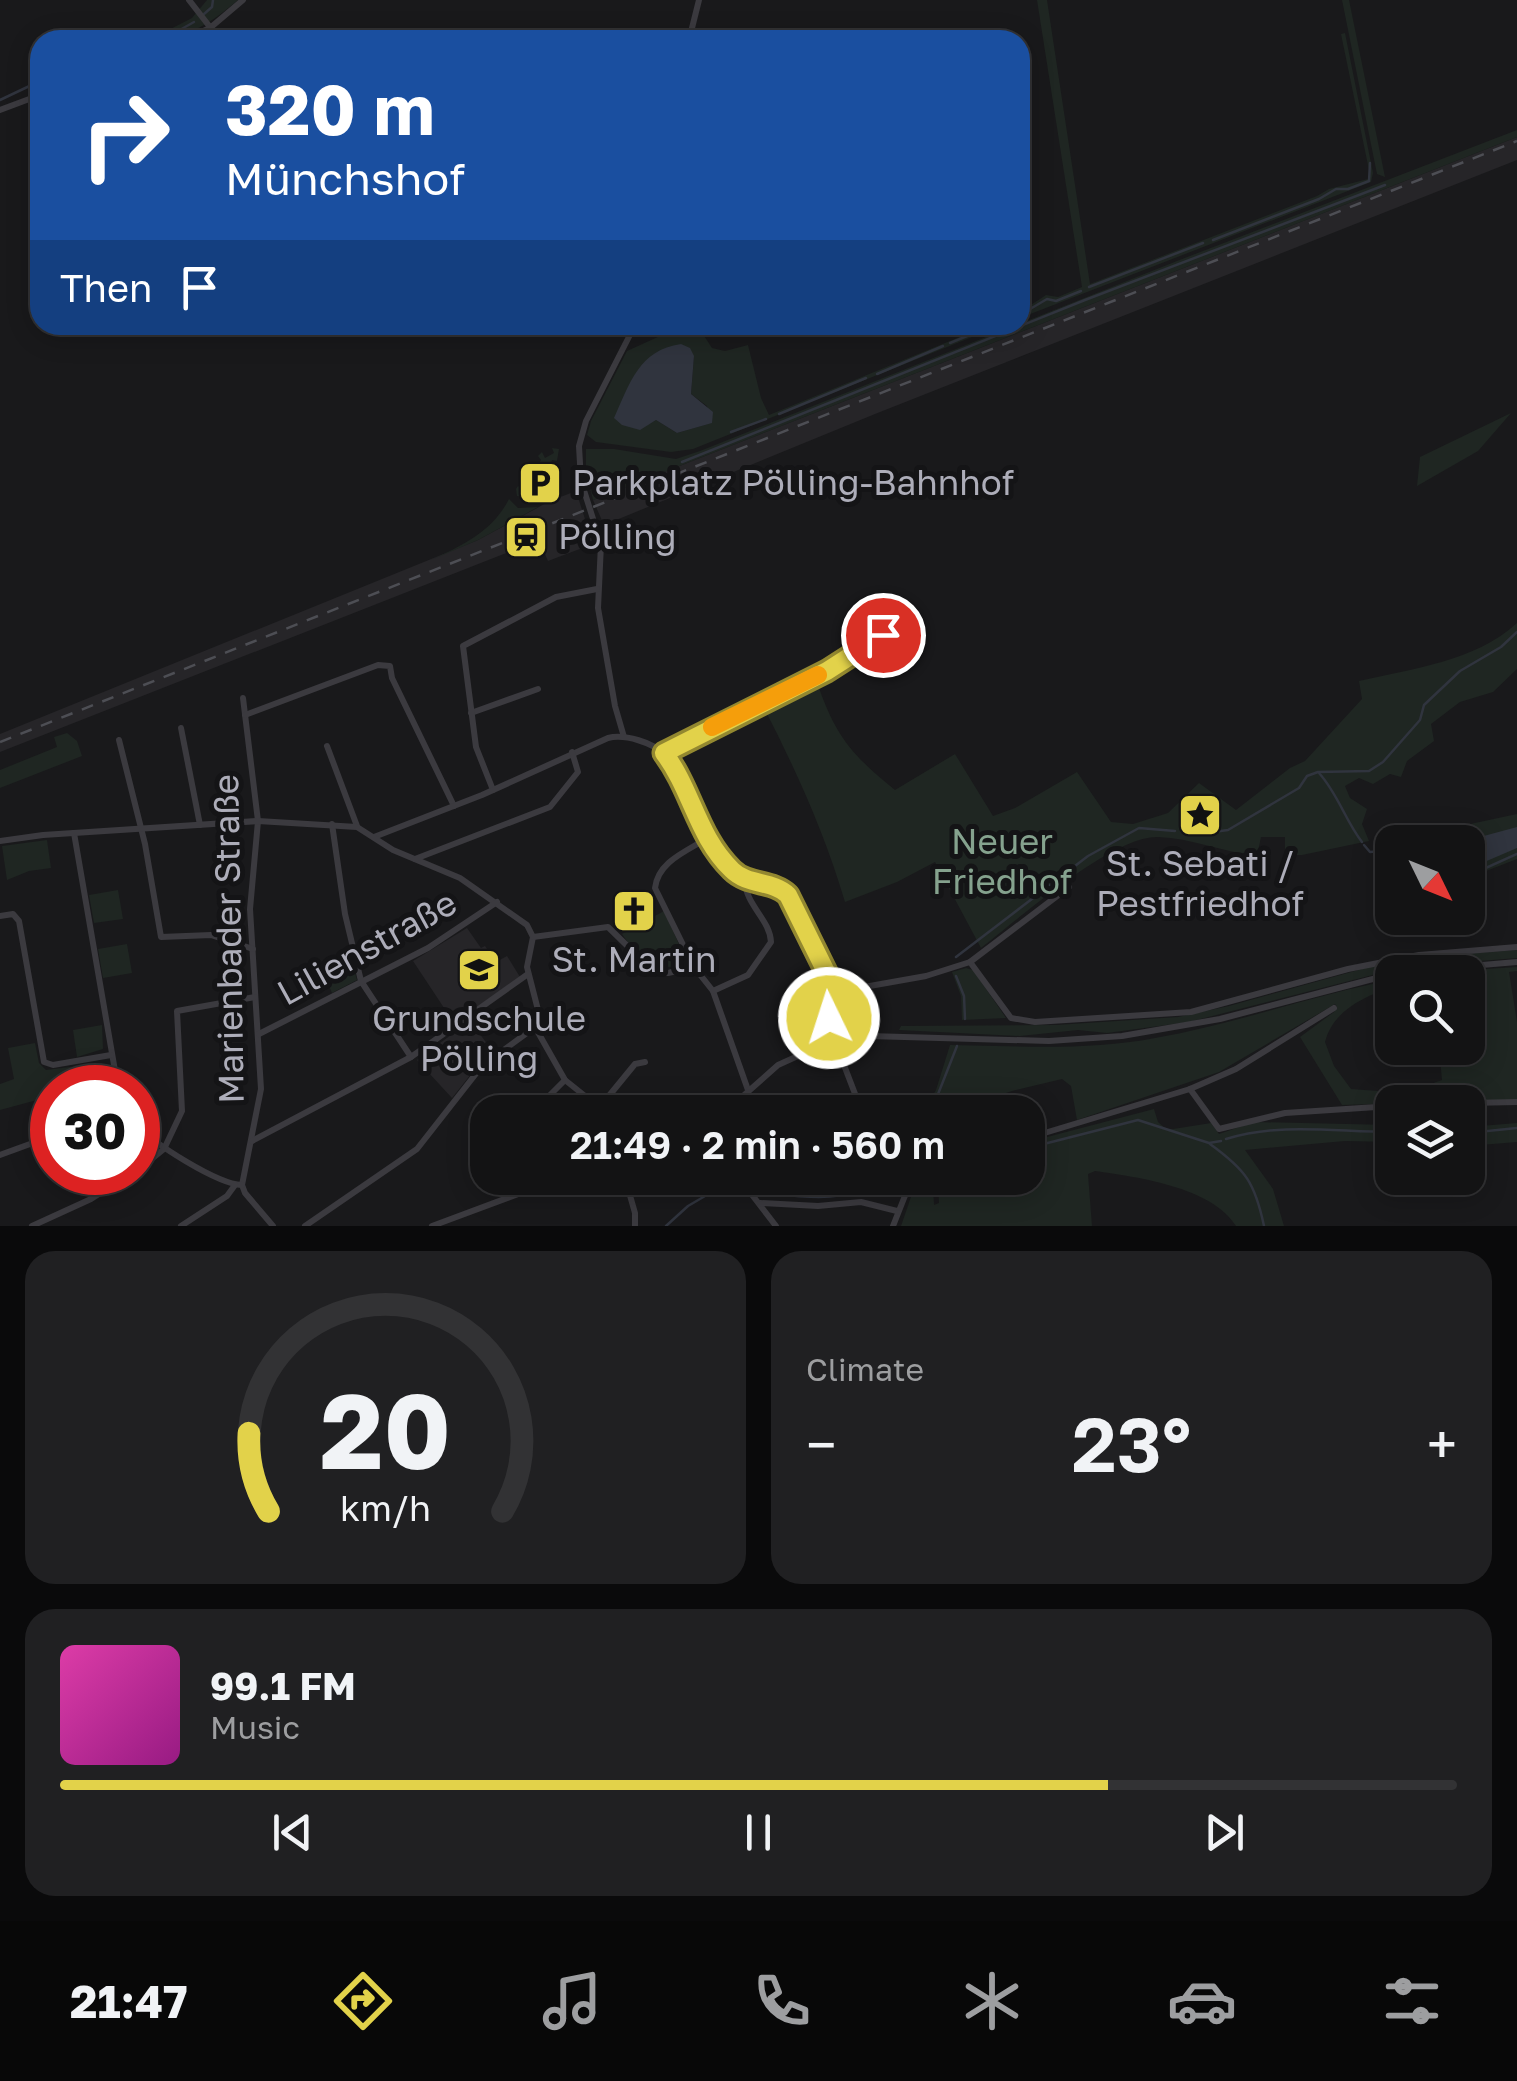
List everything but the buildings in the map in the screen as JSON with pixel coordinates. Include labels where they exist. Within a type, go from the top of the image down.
[{"type":"street","points":[[189,0],[210,28]]},
{"type":"street","points":[[206,30],[243,0]]},
{"type":"street","points":[[692,30],[699,0]]},
{"type":"street","points":[[0,110],[30,98]]},
{"type":"street","points":[[624,737],[609,676],[597,589],[601,544],[580,471],[582,432],[628,335]]},
{"type":"street","points":[[493,790],[476,747],[463,646],[556,596],[597,589]]},
{"type":"street","points":[[664,753],[827,671],[883,635]]},
{"type":"street","points":[[244,715],[378,665],[390,666],[454,806]]},
{"type":"street","points":[[471,713],[538,689]]},
{"type":"street","name":"Marienbader Straße","points":[[238,1185],[261,1099],[250,892],[258,822],[242,698]]},
{"type":"street","points":[[181,728],[200,825]]},
{"type":"street","points":[[373,837],[493,790],[608,738],[624,737],[664,753],[706,840],[745,880],[779,888],[788,895],[836,992],[828,1023],[855,1095]]},
{"type":"street","points":[[119,740],[141,829],[160,937],[211,935],[253,950]]},
{"type":"street","points":[[328,746],[357,828]]},
{"type":"street","points":[[414,860],[550,807],[578,772],[572,752]]},
{"type":"street","points":[[0,841],[74,832],[258,822],[357,828],[414,860],[460,878],[527,925],[533,938],[528,974],[538,1010],[535,1027],[565,1080],[584,1095]]},
{"type":"street","points":[[332,824],[345,914],[361,981],[411,1057]]},
{"type":"street","points":[[74,832],[113,1065]]},
{"type":"street","points":[[706,840],[665,866],[655,886],[694,966],[713,991],[748,1090]]},
{"type":"street","points":[[713,991],[748,975],[771,942],[747,897],[745,880]]},
{"type":"street","points":[[836,992],[926,976],[970,962],[1068,887]]},
{"type":"street","name":"Lilienstraße","points":[[259,1034],[428,948],[497,902]]},
{"type":"street","points":[[0,916],[13,914],[19,921],[44,1062],[53,1065],[111,1055]]},
{"type":"street","points":[[533,938],[608,927],[654,972],[668,973],[694,966]]},
{"type":"street","points":[[970,962],[1011,1018],[1035,1022],[1191,1012],[1348,969],[1418,955],[1517,948]]},
{"type":"street","points":[[1485,965],[1517,962]]},
{"type":"street","points":[[252,1141],[411,1057],[528,974]]},
{"type":"street","points":[[743,1095],[778,1065],[833,1040],[870,1036],[1049,1041],[1122,1036],[1220,1019],[1375,978]]},
{"type":"street","points":[[160,1152],[182,1111],[177,1011],[255,997]]},
{"type":"street","points":[[1045,1133],[1190,1089],[1236,1068],[1334,1008]]},
{"type":"street","points":[[305,1226],[424,1143],[482,1066],[535,1027]]},
{"type":"street","points":[[612,1095],[632,1067],[645,1062]]},
{"type":"street","points":[[546,1095],[565,1080]]},
{"type":"street","points":[[1190,1089],[1219,1129],[1285,1113],[1375,1107]]},
{"type":"street","points":[[1485,1103],[1517,1102]]},
{"type":"street","points":[[0,1154],[30,1144]]},
{"type":"street","points":[[160,1145],[238,1185],[272,1226]]},
{"type":"street","points":[[181,1226],[238,1185]]},
{"type":"street","points":[[34,1226],[97,1195]]},
{"type":"street","points":[[432,1226],[515,1195]]},
{"type":"street","points":[[630,1195],[635,1226]]},
{"type":"street","points":[[751,1195],[760,1203],[818,1206],[861,1202],[896,1211]]},
{"type":"street","points":[[893,1226],[904,1195]]},
{"type":"street","points":[[760,1203],[776,1226]]},
{"type":"shaded area","points":[[1517,137],[1517,160],[604,525],[593,500],[1013,335],[1030,335],[1030,328]]},
{"type":"shaded area","points":[[681,344],[690,348],[694,356],[691,394],[713,412],[712,423],[677,433],[656,420],[640,430],[622,425],[614,418],[638,370],[655,353]]},
{"type":"shaded area","points":[[576,491],[593,544],[548,561],[544,552],[524,546],[0,752],[0,734],[478,540]]},
{"type":"shaded area","points":[[1517,827],[1517,848],[1485,862],[1485,836]]},
{"type":"shaded area","name":"Grundschule Pölling","points":[[467,928],[496,962],[507,956],[520,977],[454,1023],[413,961]]},
{"type":"shaded area","points":[[470,1021],[494,1053],[452,1098],[417,1060]]},
{"type":"green space","points":[[207,0],[238,0],[197,29],[169,30],[192,18]]},
{"type":"green space","points":[[1037,0],[1047,0],[1090,284],[1329,189],[1368,179],[1341,34],[1345,33],[1373,173],[1371,182],[1030,314],[1030,305],[1046,295],[1058,297],[1082,287]]},
{"type":"green space","points":[[1342,0],[1349,0],[1385,177],[1377,174]]},
{"type":"green space","points":[[1517,130],[1517,137],[1030,328],[1030,320]]},
{"type":"green space","points":[[662,335],[704,335],[712,348],[725,351],[748,345],[769,415],[965,335],[977,335],[693,449],[671,452],[596,442],[587,435],[627,351]],"holes":[[[694,356],[691,394],[707,406],[711,423],[677,433],[656,420],[649,424]]]},
{"type":"green space","points":[[991,335],[1013,335],[593,500],[586,449],[614,449],[676,459]]},
{"type":"green space","points":[[1511,413],[1478,451],[1417,486],[1420,457]]},
{"type":"green space","points":[[552,448],[559,449],[557,461],[552,460],[550,467],[553,473],[548,470],[541,481],[542,488],[538,484],[528,492],[531,497],[517,496],[516,489],[522,489],[530,476],[528,470],[533,472],[541,460],[538,456],[542,452],[545,458],[554,453]]},
{"type":"green space","points":[[509,499],[518,508],[538,507],[431,560],[485,529]]},
{"type":"green space","name":"Neuer Friedhof","points":[[1517,623],[1517,669],[1493,692],[1460,702],[1431,724],[1434,741],[1407,761],[1401,777],[1390,774],[1373,784],[1359,778],[1345,786],[1350,798],[1367,809],[1362,824],[1369,841],[1285,855],[1285,837],[1261,837],[1257,856],[1170,838],[1138,840],[1066,881],[981,948],[935,862],[845,902],[809,803],[764,708],[817,682],[838,731],[867,766],[895,790],[955,754],[993,816],[1015,808],[1077,772],[1111,822],[1133,824],[1168,813],[1199,783],[1236,810],[1305,761],[1362,699],[1359,681],[1463,655]]},
{"type":"green space","points":[[67,733],[77,741],[82,756],[0,788],[0,770],[57,747],[54,737]]},
{"type":"green space","points":[[1517,814],[1517,859],[1485,871],[1485,825],[1466,825]]},
{"type":"green space","points":[[47,840],[51,868],[7,880],[2,846]]},
{"type":"green space","points":[[118,890],[123,919],[94,923],[89,895]]},
{"type":"green space","points":[[664,911],[687,962],[676,966],[649,963],[622,934]]},
{"type":"green space","points":[[127,944],[132,973],[103,978],[98,949]]},
{"type":"green space","points":[[1517,950],[1517,958],[1485,961],[1485,955],[1450,955]]},
{"type":"green space","points":[[351,958],[357,980],[332,993],[321,968]]},
{"type":"green space","points":[[1373,966],[1375,974],[1189,1022],[1107,1033],[1078,1030],[1020,1036],[899,1030],[901,1026],[1056,1025],[1178,1017]]},
{"type":"green space","points":[[1517,967],[1517,971],[1509,972],[1517,1022],[1517,1100],[1485,1101],[1485,1085],[1428,1085],[1442,1080],[1441,1065],[1485,1065],[1485,969]]},
{"type":"green space","points":[[973,970],[1006,1018],[962,1020],[961,996],[952,972]]},
{"type":"green space","points":[[1375,984],[1375,994],[1342,1014],[1325,1042],[1334,1066],[1351,1089],[1375,1091],[1375,1104],[1342,1105],[1300,1037],[1334,1012],[1335,1004],[1219,1072],[1077,1120],[1071,1086],[1062,1079],[1000,1095],[933,1095],[950,1045],[1053,1047],[1130,1042],[1215,1025]]},
{"type":"green space","points":[[102,1025],[103,1049],[77,1057],[73,1030]]},
{"type":"green space","points":[[35,1043],[41,1065],[30,1065],[30,1102],[0,1110],[0,1084],[14,1079],[8,1048]]},
{"type":"green space","points":[[1154,1109],[1158,1122],[1167,1130],[1211,1123],[1219,1134],[1254,1122],[1375,1125],[1375,1142],[1245,1150],[1273,1189],[1284,1226],[1236,1226],[1225,1213],[1192,1193],[1095,1171],[1088,1174],[1092,1226],[901,1226],[912,1195],[934,1195],[934,1205],[939,1203],[939,1195],[1045,1195],[1045,1138]]},
{"type":"green space","points":[[1517,1123],[1517,1142],[1485,1145],[1485,1126]]},
{"type":"waterway","points":[[204,14],[213,0]]},
{"type":"waterway","points":[[180,30],[194,22]]},
{"type":"waterway","points":[[0,100],[30,86]]},
{"type":"waterway","points":[[1213,240],[1336,189],[1369,181],[1370,163]]},
{"type":"waterway","points":[[1030,322],[1385,185]]},
{"type":"waterway","points":[[1089,287],[1203,243]]},
{"type":"waterway","points":[[1030,309],[1047,299],[1056,301],[1081,291]]},
{"type":"waterway","points":[[950,343],[970,335]]},
{"type":"waterway","points":[[682,462],[998,335]]},
{"type":"waterway","points":[[877,374],[943,346]]},
{"type":"waterway","points":[[779,414],[866,378]]},
{"type":"waterway","points":[[731,432],[766,419]]},
{"type":"waterway","points":[[1182,832],[1228,830],[1299,788],[1307,776],[1318,772],[1369,771],[1383,762],[1420,720],[1424,705],[1460,671],[1501,647],[1517,632]]},
{"type":"waterway","points":[[1319,773],[1362,842]]},
{"type":"waterway","points":[[956,957],[1088,856],[1139,828],[1175,831]]},
{"type":"waterway","points":[[1364,845],[1375,852]]},
{"type":"waterway","points":[[1485,868],[1517,854]]},
{"type":"waterway","points":[[956,976],[964,996],[965,1019]]},
{"type":"waterway","points":[[938,1095],[957,1046]]},
{"type":"waterway","points":[[1045,1144],[1138,1120],[1209,1143],[1221,1141]]},
{"type":"waterway","points":[[1485,1131],[1517,1128]]},
{"type":"waterway","points":[[1226,1139],[1288,1129],[1375,1132]]},
{"type":"waterway","points":[[1210,1144],[1247,1179],[1264,1226]]},
{"type":"waterway","points":[[666,1226],[707,1195]]},
{"type":"waterway","points":[[786,1195],[841,1195]]},
{"type":"railway","points":[[1030,334],[1517,141]]},
{"type":"railway","points":[[0,742],[1027,335]]},
{"type":"slow traffic","points":[[712,727],[818,675]]},
{"type":"place","name":"Parkplatz Pölling-Bahnhof","points":[[540,483]]},
{"type":"place","name":"Pölling","points":[[526,537]]},
{"type":"place","name":"St. Sebati / Pestfriedhof","points":[[1200,815]]},
{"type":"place","name":"St. Martin","points":[[634,911]]},
{"type":"place","name":"Grundschule Pölling","points":[[479,970]]},
{"type":"route","points":[[829,1018],[836,992],[788,895],[779,888],[745,880],[722,859],[706,840],[664,753],[827,671],[883,635]]}]
